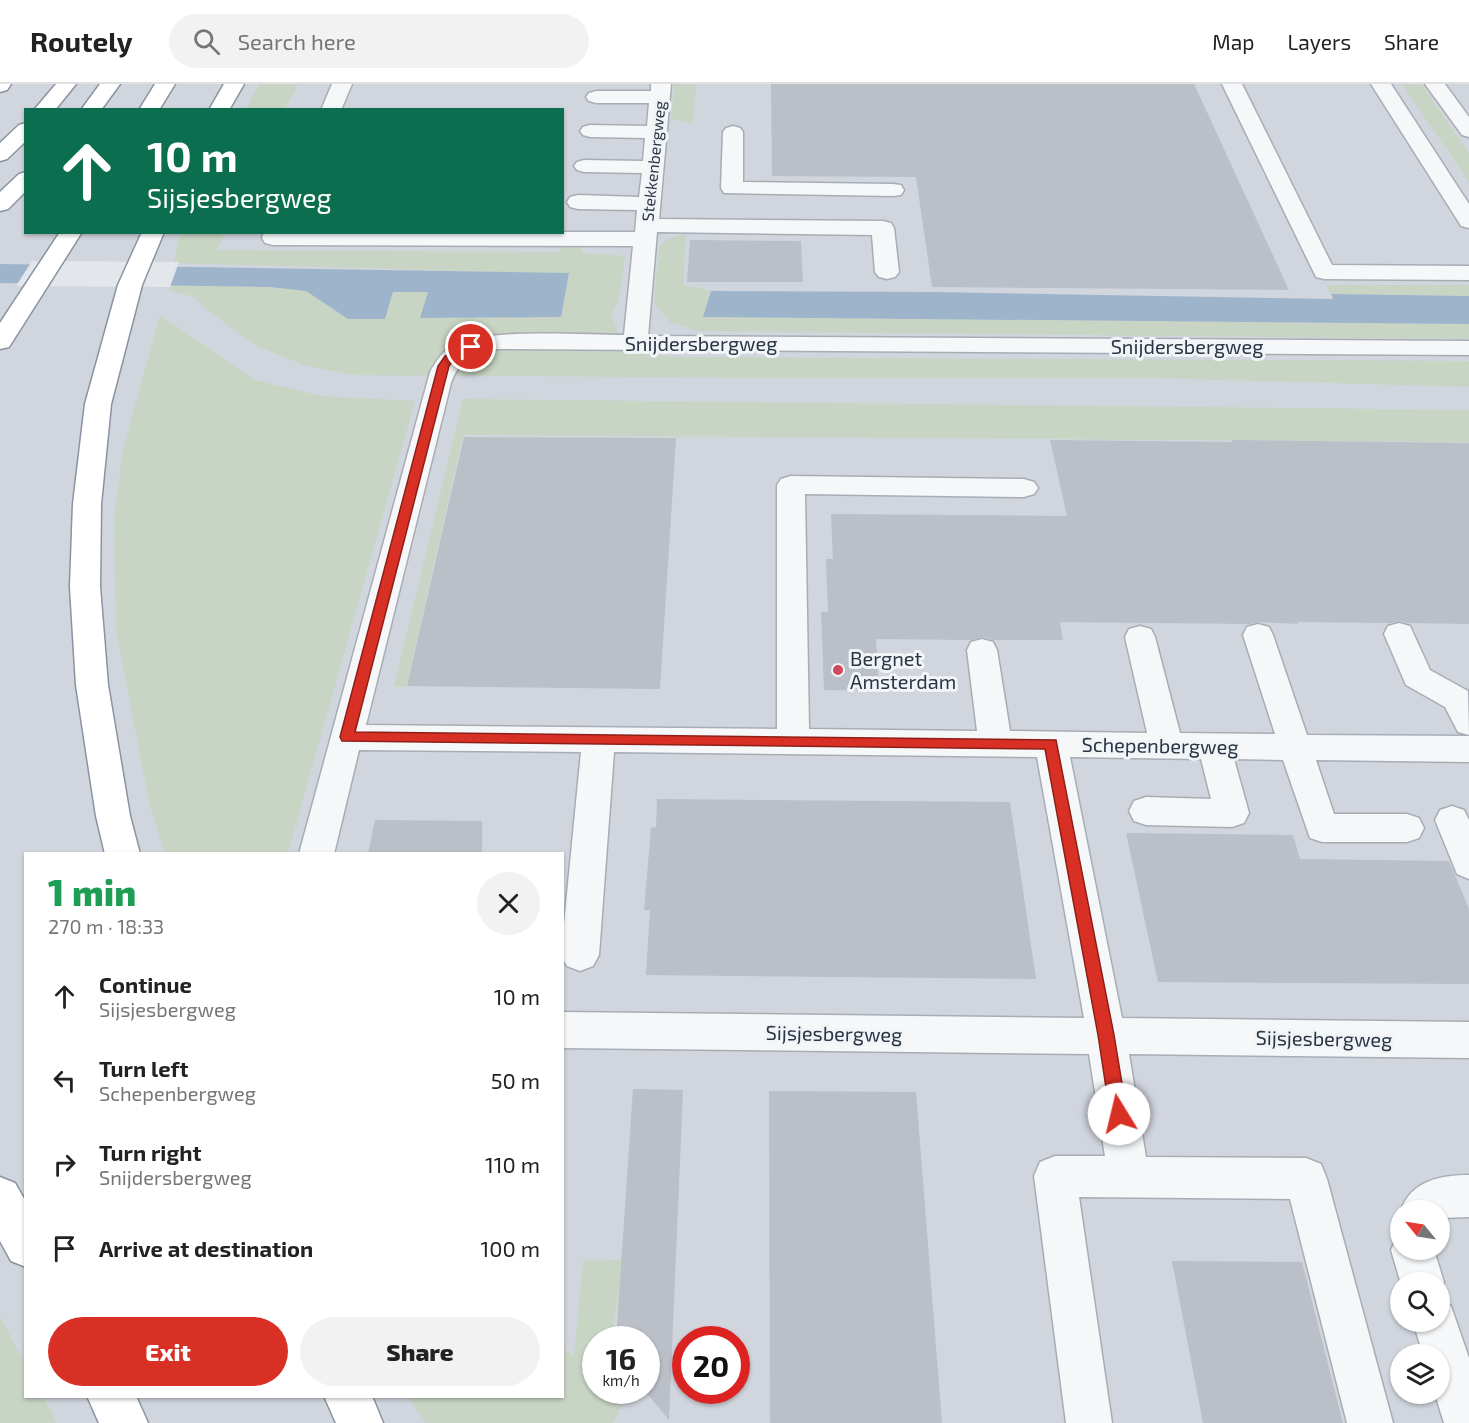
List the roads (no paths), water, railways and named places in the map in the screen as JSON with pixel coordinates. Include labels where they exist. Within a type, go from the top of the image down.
[{"type":"highway","points":[[46,108],[66,84]]},
{"type":"highway","points":[[92,108],[110,84]]},
{"type":"highway","points":[[149,108],[165,84]]},
{"type":"highway","points":[[220,108],[234,84]]},
{"type":"highway","points":[[0,155],[24,131]]},
{"type":"highway","points":[[0,204],[24,180]]},
{"type":"highway","points":[[0,356],[6,332],[65,241]]},
{"type":"highway","points":[[122,852],[113,816],[92,685],[85,587],[87,504],[98,404],[130,285],[149,241]]},
{"type":"highway","points":[[0,1198],[24,1242]]},
{"type":"highway","points":[[111,1398],[125,1423]]},
{"type":"highway","points":[[348,1398],[360,1423]]},
{"type":"street","points":[[332,108],[342,84]]},
{"type":"street","points":[[1232,84],[1324,272],[1469,273]]},
{"type":"street","points":[[1380,84],[1469,221]]},
{"type":"street","points":[[1435,84],[1469,131]]},
{"type":"street","points":[[596,97],[660,90]]},
{"type":"street","name":"Stekkenbergweg","points":[[634,343],[660,90]]},
{"type":"street","points":[[590,131],[656,132]]},
{"type":"street","points":[[733,132],[732,188],[893,190]]},
{"type":"street","points":[[584,166],[652,167]]},
{"type":"street","points":[[790,189],[795,227]]},
{"type":"street","points":[[578,202],[647,222],[883,228],[887,272]]},
{"type":"street","name":"Stekkenbergweg","points":[[564,226],[647,222]]},
{"type":"street","name":"Stekkenbergweg","points":[[274,234],[273,238],[366,234]]},
{"type":"street","name":"Snijdersbergweg","points":[[317,852],[438,383],[449,358],[458,352],[485,343],[1469,348]]},
{"type":"street","points":[[793,742],[791,485],[1024,488]]},
{"type":"street","points":[[1399,634],[1417,677],[1457,699],[1469,723]]},
{"type":"street","points":[[1258,635],[1322,828],[1407,828]]},
{"type":"street","points":[[1140,637],[1167,746]]},
{"type":"street","points":[[982,650],[995,744]]},
{"type":"street","name":"Schepenbergweg","points":[[347,737],[1469,749]]},
{"type":"street","points":[[580,955],[599,740]]},
{"type":"street","points":[[1051,744],[1106,1035],[1129,1177]]},
{"type":"street","points":[[1146,811],[1232,813],[1214,746]]},
{"type":"street","points":[[1452,820],[1469,864]]},
{"type":"street","name":"Sijsjesbergweg","points":[[564,1030],[1469,1040]]},
{"type":"street","points":[[1089,1423],[1055,1176],[1306,1179],[1370,1423]]},
{"type":"street","points":[[1435,1200],[1449,1196],[1469,1196]]},
{"type":"street","points":[[1438,1332],[1467,1423]]},
{"type":"water","points":[[0,264],[569,273],[561,317],[420,318],[428,292],[393,292],[385,319],[348,319],[306,291],[270,287],[0,283]]},
{"type":"water","points":[[711,291],[933,292],[1333,299],[1331,294],[1469,296],[1469,324],[703,317]]},
{"type":"place","name":"Bergnet Amsterdam","points":[[838,670]]}]
